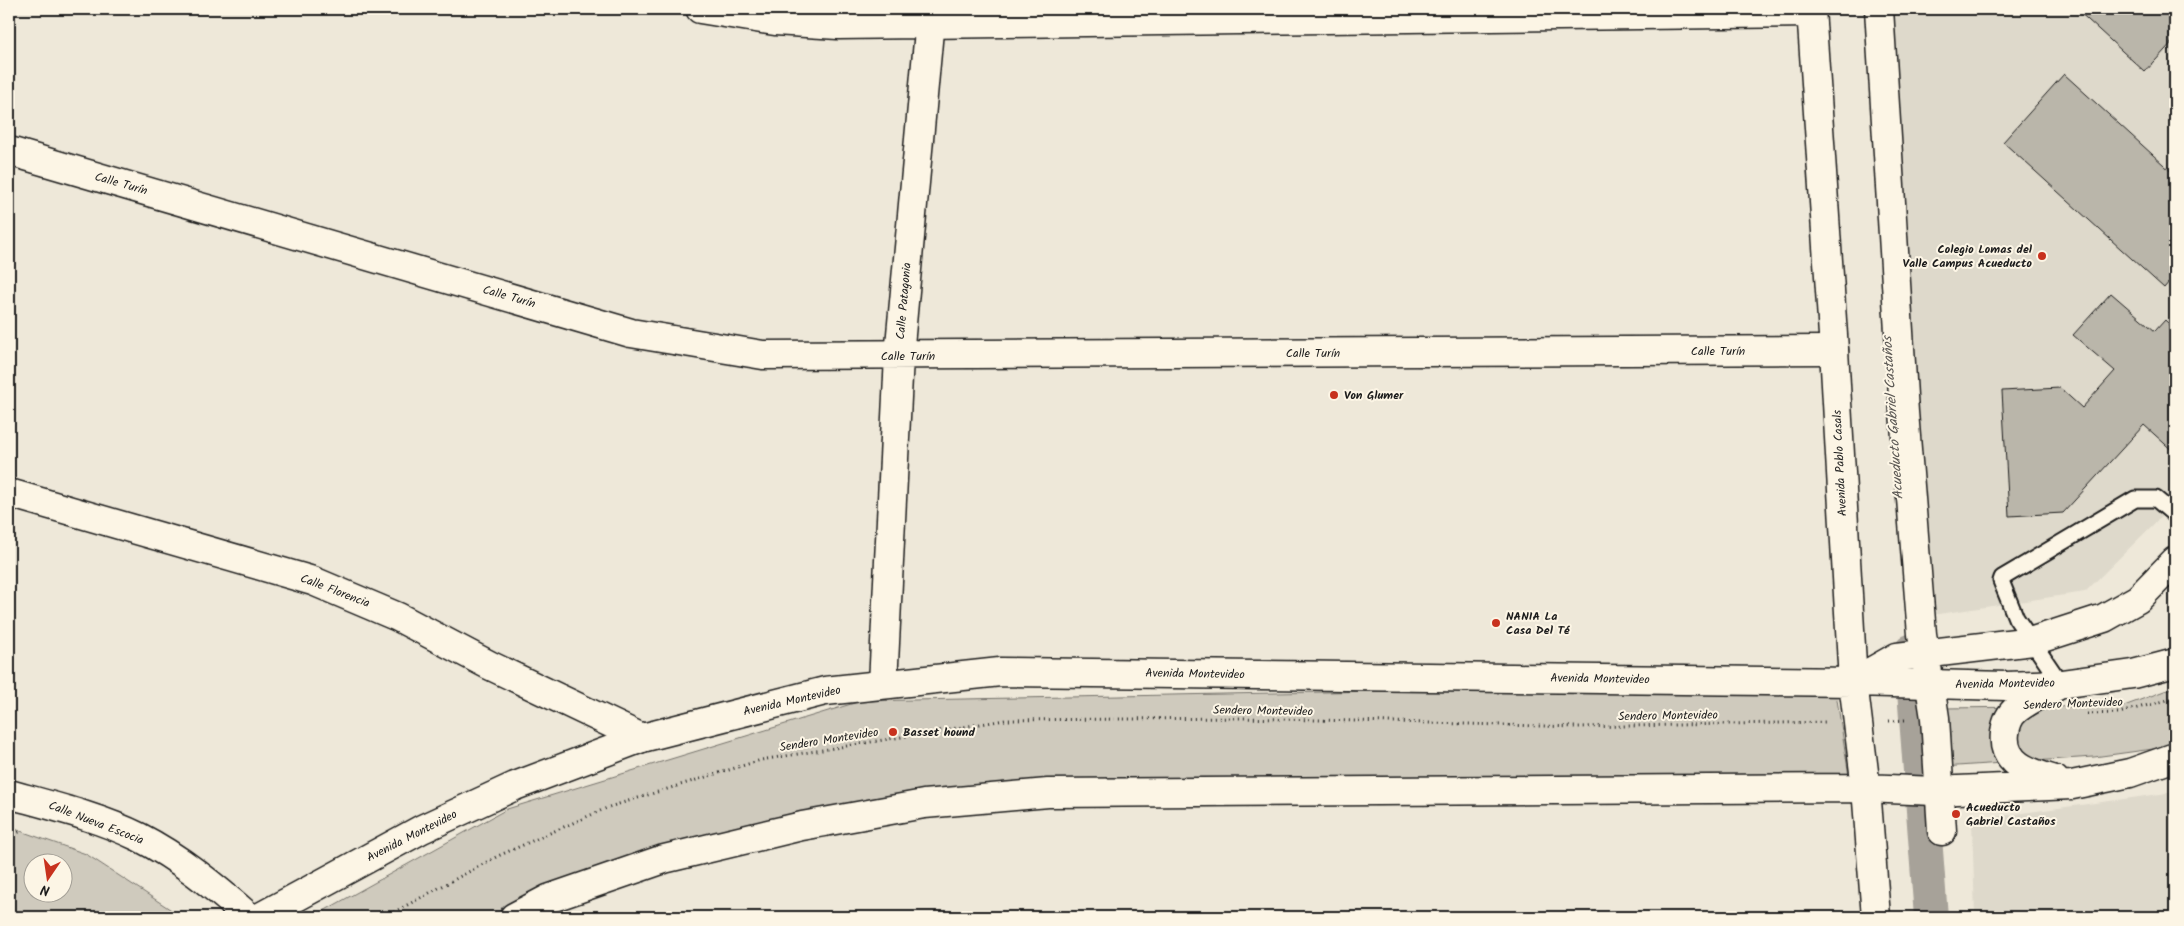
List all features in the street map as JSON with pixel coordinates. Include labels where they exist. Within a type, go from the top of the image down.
[{"type":"street","points":[[700,9],[775,21],[838,26],[931,17],[1811,11]]},
{"type":"street","points":[[1879,9],[1903,402],[1925,654],[1935,718],[1942,831]]},
{"type":"street","name":"Avenida Pablo Casals","points":[[1811,11],[1834,350],[1853,682],[1866,788],[1876,917]]},
{"type":"street","name":"Calle Patagonia","points":[[883,684],[899,356],[931,17]]},
{"type":"street","name":"Calle Turín","points":[[9,152],[631,332],[763,355],[899,356],[1834,350]]},
{"type":"street","name":"Calle Florencia","points":[[9,493],[312,581],[357,598],[489,665],[642,738]]},
{"type":"street","points":[[2138,599],[2175,561]]},
{"type":"street","points":[[1853,682],[1897,657],[2033,641],[2104,618],[2138,599],[2175,582]]},
{"type":"street","name":"Avenida Montevideo","points":[[260,917],[422,828],[515,786],[642,738],[824,690],[1000,672],[1853,682],[2006,686],[2061,684],[2134,674],[2175,663]]},
{"type":"street","points":[[2061,684],[2016,709],[2007,722],[2004,741],[2010,758],[2024,771],[2072,785]]},
{"type":"street","points":[[514,917],[548,899],[664,859],[802,826],[924,804],[1048,793],[1866,788],[1940,790],[2072,785],[2130,773],[2175,758]]},
{"type":"street","name":"Calle Nueva Escocia","points":[[9,794],[71,812],[138,837],[203,877],[249,917]]},
{"type":"lane","points":[[2061,684],[2016,618],[2000,582],[2002,578],[2135,500],[2156,499],[2175,515]]},
{"type":"path","name":"Sendero Montevideo","points":[[2080,714],[2119,714],[2175,698]]},
{"type":"path","name":"Sendero Montevideo","points":[[385,917],[498,856],[609,807],[761,760],[1005,720],[1243,718],[1578,727],[1935,718]]},
{"type":"shaded area","name":"Colegio Lomas del Valle Campus Acueducto","points":[[1893,9],[2175,9],[2175,503],[2085,592],[1932,615]]},
{"type":"shaded area","points":[[2175,687],[2175,746],[2094,757],[1942,767],[1943,708],[2124,706]]},
{"type":"shaded area","points":[[1431,690],[1836,693],[1849,776],[863,805],[525,899],[491,917],[322,917],[320,913],[507,809],[861,701]]},
{"type":"shaded area","points":[[2175,792],[2175,917],[1975,917],[1972,820]]},
{"type":"shaded area","points":[[9,827],[86,854],[182,917],[9,917]]},
{"type":"building","points":[[2076,9],[2175,9],[2175,39],[2145,72]]},
{"type":"building","points":[[2064,74],[2175,175],[2175,275],[2164,288],[2003,142]]},
{"type":"building","points":[[2111,293],[2155,331],[2165,320],[2175,330],[2175,453],[2144,425],[2063,513],[2009,516],[2002,391],[2060,388],[2082,408],[2115,371],[2073,335]]},
{"type":"waterway","name":"Acueducto Gabriel Castaños","points":[[1911,651],[1931,917]]},
{"type":"place","name":"Colegio Lomas del Valle Campus Acueducto","points":[[2042,256]]},
{"type":"place","name":"Von Glumer","points":[[1334,395]]},
{"type":"place","name":"NANIA La Casa Del Té","points":[[1496,623]]},
{"type":"place","name":"Basset hound","points":[[893,732]]},
{"type":"place","name":"Acueducto Gabriel Castaños","points":[[1956,814]]}]
